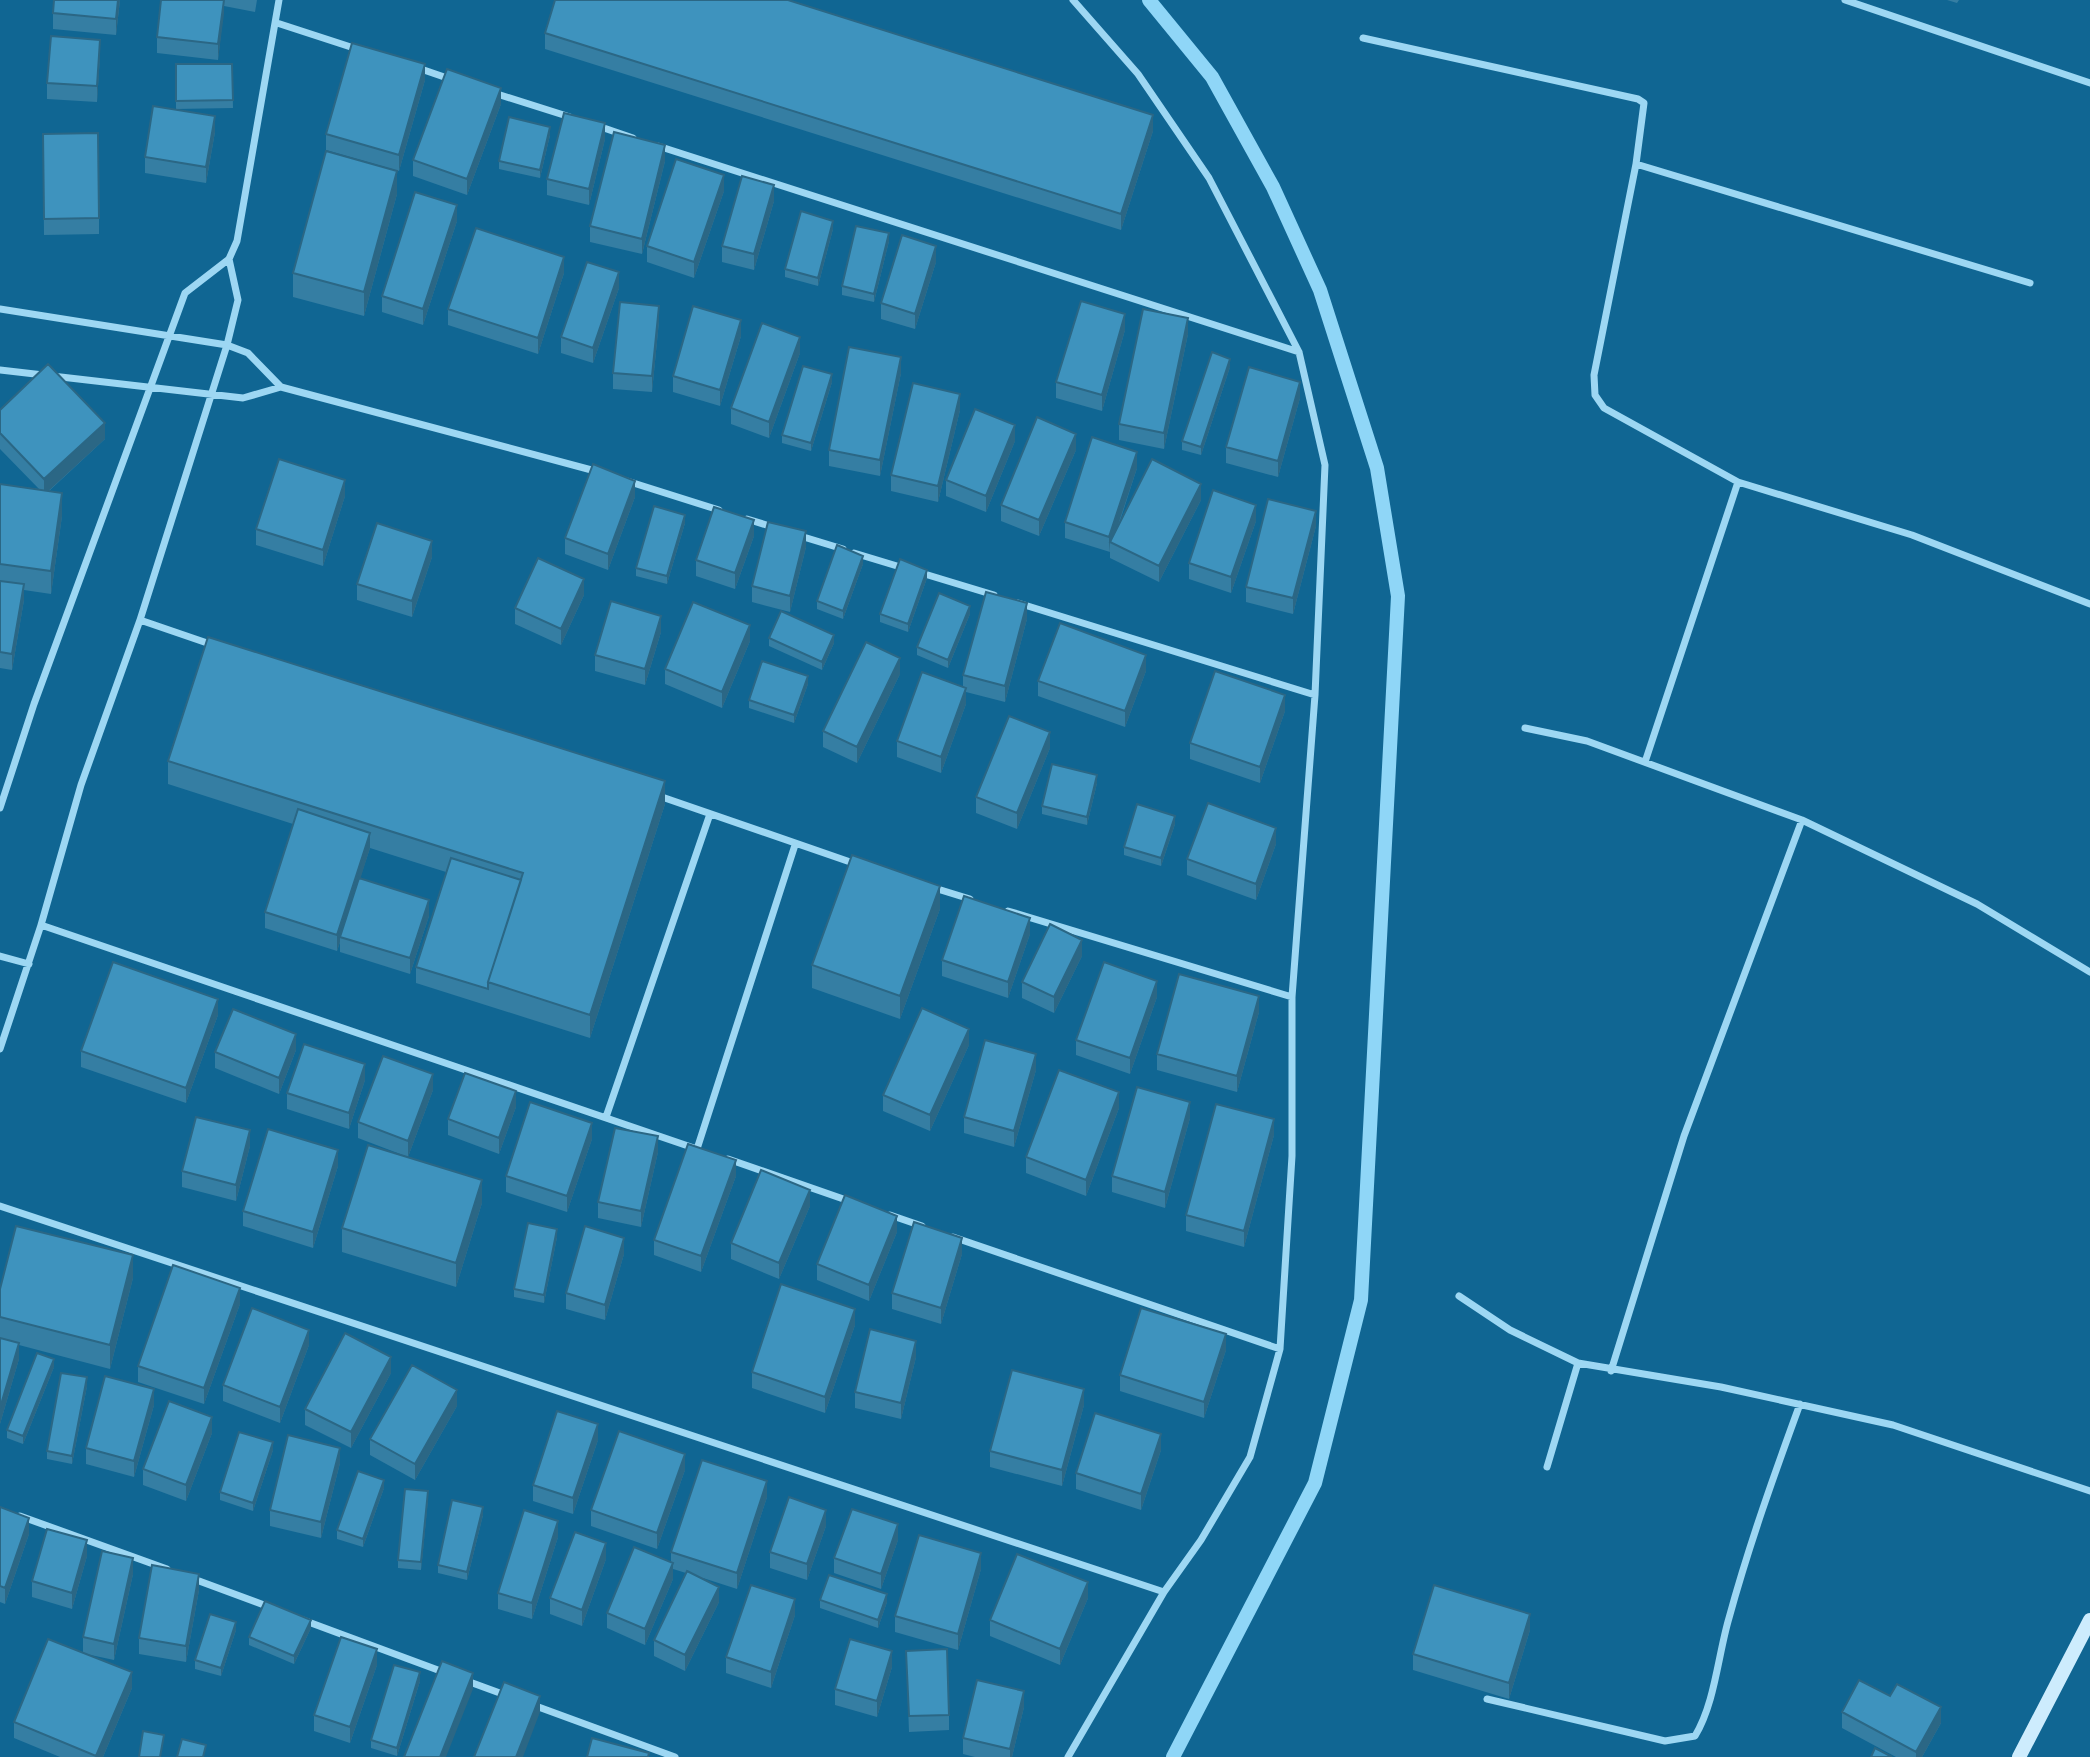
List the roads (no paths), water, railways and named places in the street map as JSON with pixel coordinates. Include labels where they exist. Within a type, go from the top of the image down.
[{"type":"street","points":[[0,808],[34,704],[185,293],[229,258],[237,241],[279,0]]},
{"type":"street","points":[[1068,1757],[1164,1592],[1201,1540],[1250,1457],[1280,1349],[1292,1156],[1292,997],[1315,695],[1325,465],[1299,352],[1209,178],[1138,74],[1073,0]]},
{"type":"street","points":[[1845,0],[2090,83]]},
{"type":"street","points":[[277,23],[370,53]]},
{"type":"street","points":[[1363,38],[1638,99],[1644,103],[1636,164],[1594,375],[1595,395],[1604,408],[1738,482],[1912,535],[2090,604]]},
{"type":"street","points":[[410,66],[463,83]]},
{"type":"street","points":[[489,91],[1299,352]]},
{"type":"street","points":[[1636,164],[2030,283]]},
{"type":"street","points":[[0,1049],[41,925],[81,785],[140,621],[227,345],[239,300],[229,258]]},
{"type":"street","points":[[0,309],[227,345],[248,354],[281,387],[561,460],[1315,695]]},
{"type":"street","points":[[0,370],[243,398],[281,387]]},
{"type":"street","points":[[1645,762],[1738,482]]},
{"type":"street","points":[[140,621],[218,647]]},
{"type":"street","points":[[1525,728],[1587,741],[1802,820],[1977,904],[2090,972]]},
{"type":"street","points":[[645,792],[860,865]]},
{"type":"street","points":[[606,1117],[710,814]]},
{"type":"street","points":[[1611,1371],[1688,1124],[1802,820]]},
{"type":"street","points":[[697,1149],[795,845]]},
{"type":"street","points":[[926,885],[978,901]]},
{"type":"street","points":[[1004,909],[1292,997]]},
{"type":"street","points":[[41,925],[710,1153]]},
{"type":"street","points":[[0,956],[29,964]]},
{"type":"street","points":[[723,1158],[865,1207]]},
{"type":"street","points":[[0,1206],[1164,1592]]},
{"type":"street","points":[[878,1211],[930,1229]]},
{"type":"street","points":[[943,1233],[1280,1349]]},
{"type":"street","points":[[1459,1296],[1510,1330],[1578,1363],[1611,1371],[1721,1387],[1894,1425],[2090,1491]]},
{"type":"street","points":[[1547,1467],[1578,1363]]},
{"type":"street","points":[[1487,1699],[1665,1741],[1695,1736],[1704,1722],[1718,1655],[1753,1533],[1800,1404]]},
{"type":"street","points":[[13,1513],[285,1613]]},
{"type":"street","points":[[297,1618],[451,1675]]},
{"type":"street","points":[[2019,1757],[2090,1619]]},
{"type":"street","points":[[464,1679],[515,1698]]},
{"type":"street","points":[[528,1703],[675,1757]]},
{"type":"waterway","points":[[1149,0],[1212,77],[1273,187],[1320,290],[1377,468],[1398,596],[1361,1300],[1315,1483],[1173,1757]]}]
